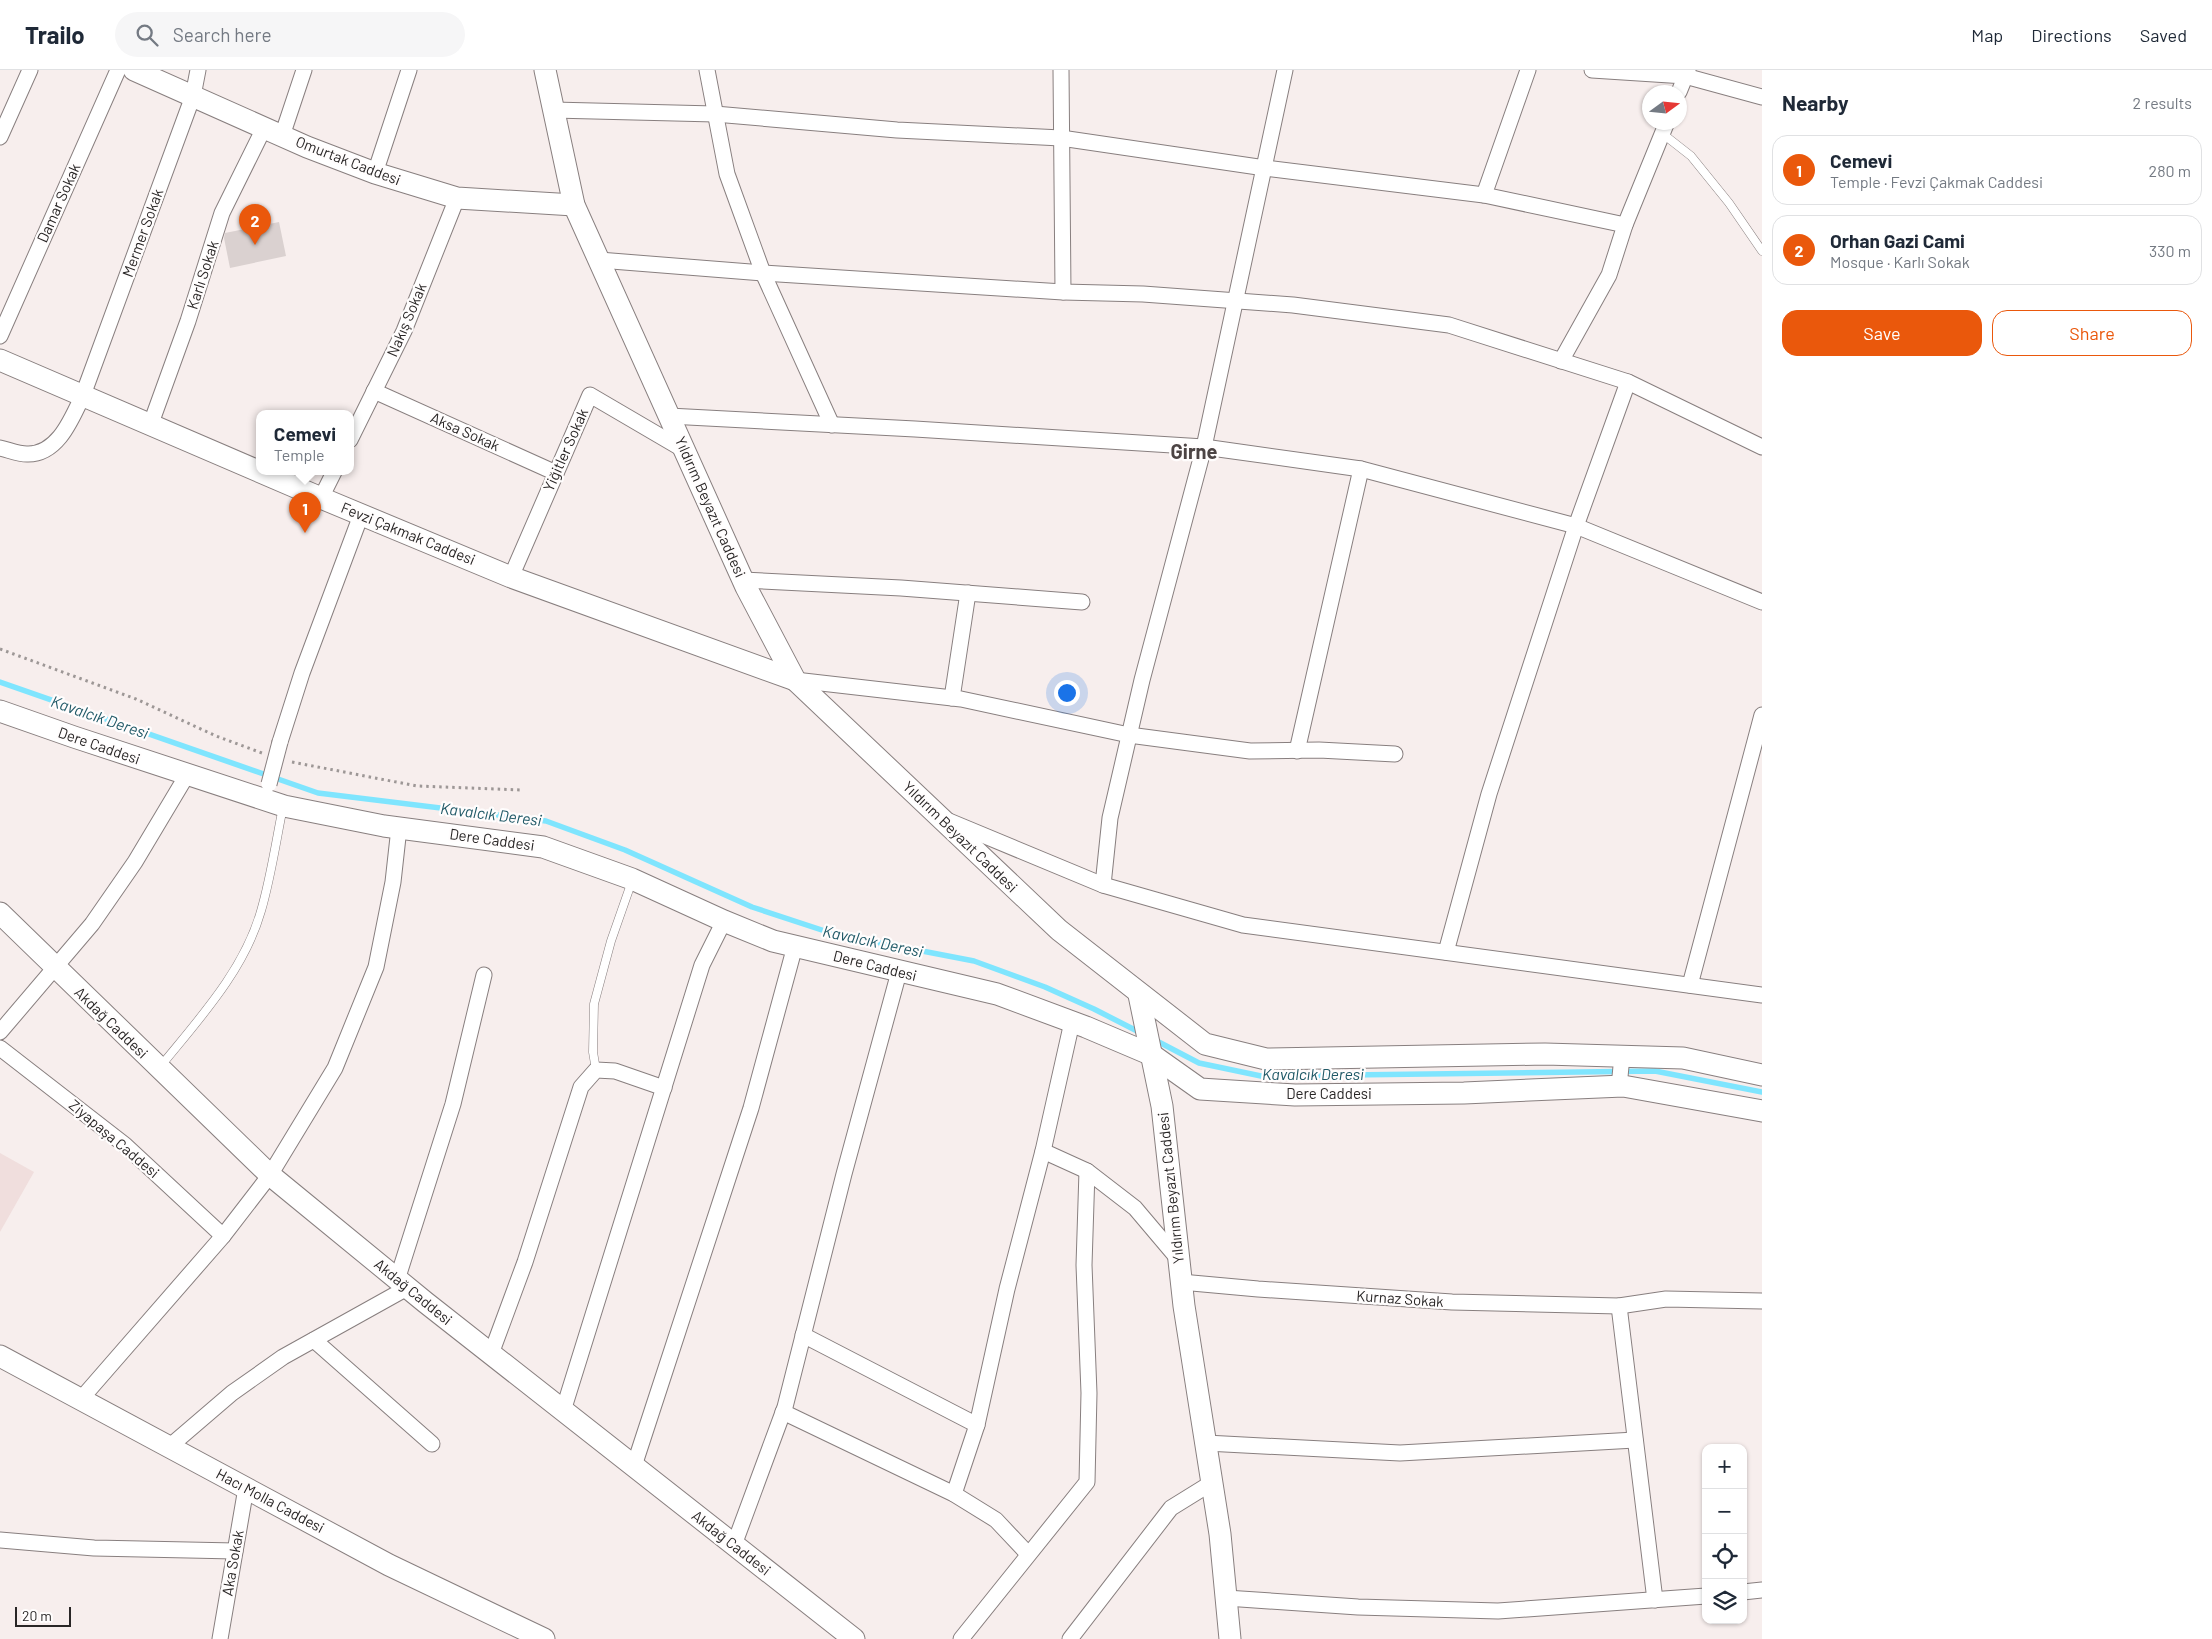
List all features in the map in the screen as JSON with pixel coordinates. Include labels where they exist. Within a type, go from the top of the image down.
[{"type":"street","points":[[0,138],[30,70]]},
{"type":"street","name":"Damar Sokak","points":[[0,336],[118,70]]},
{"type":"street","name":"Omurtak Caddesi","points":[[134,70],[273,132],[375,173],[457,198],[574,205]]},
{"type":"street","name":"Mermer Sokak","points":[[0,448],[28,454],[48,449],[65,432],[83,395],[193,96],[198,70]]},
{"type":"street","name":"Karlı Sokak","points":[[150,426],[188,321],[222,213],[273,132],[304,70]]},
{"type":"street","points":[[375,173],[409,70]]},
{"type":"street","name":"Yıldırım Beyazıt Caddesi","points":[[545,70],[574,205],[743,580],[795,680],[1059,930],[1139,995],[1162,1106],[1181,1282],[1213,1482],[1230,1639]]},
{"type":"street","points":[[706,70],[727,174],[763,273],[832,424]]},
{"type":"street","points":[[1061,70],[1063,292]]},
{"type":"street","points":[[1104,885],[1110,818],[1129,735],[1204,447],[1285,70]]},
{"type":"street","points":[[1484,194],[1528,70]]},
{"type":"street","points":[[1592,70],[1686,73],[1762,97]]},
{"type":"street","points":[[1682,85],[1686,73]]},
{"type":"street","points":[[553,110],[715,114],[897,130],[1061,138],[1265,168],[1484,194],[1625,225]]},
{"type":"street","points":[[1561,361],[1608,274],[1625,225],[1664,130]]},
{"type":"street","name":"Nakış Sokak","points":[[354,432],[404,331],[457,198]]},
{"type":"street","points":[[599,260],[763,273],[1063,292],[1143,294],[1293,305],[1449,325],[1628,382],[1762,447]]},
{"type":"street","name":"Fevzi Çakmak Caddesi","points":[[0,360],[256,471]]},
{"type":"street","points":[[1446,952],[1489,794],[1576,526],[1628,382]]},
{"type":"street","name":"Aksa Sokak","points":[[374,392],[556,473]]},
{"type":"street","name":"Yiğitler Sokak","points":[[511,576],[590,395],[684,450]]},
{"type":"street","points":[[669,416],[1204,447],[1361,469],[1576,526],[1762,602]]},
{"type":"street","points":[[1297,751],[1361,469]]},
{"type":"street","name":"Fevzi Çakmak Caddesi","points":[[266,475],[511,576],[795,680]]},
{"type":"street","points":[[321,498],[332,475]]},
{"type":"street","points":[[272,797],[280,742],[302,673],[361,515]]},
{"type":"street","points":[[743,580],[968,593],[1082,602]]},
{"type":"street","points":[[952,698],[968,593]]},
{"type":"street","points":[[795,680],[952,698],[1129,735],[1250,751],[1394,754]]},
{"type":"street","name":"Dere Caddesi","points":[[0,711],[187,775],[272,797],[399,828],[543,847],[632,879],[773,941],[997,994],[1152,1055],[1200,1089],[1295,1095],[1464,1093],[1618,1086],[1762,1111]]},
{"type":"street","points":[[1690,985],[1762,715]]},
{"type":"street","points":[[0,1032],[92,924],[135,862],[187,775]]},
{"type":"street","points":[[938,816],[1104,885],[1243,925],[1762,995]]},
{"type":"street","points":[[81,1399],[223,1236],[270,1176],[335,1068],[376,967],[393,882],[399,828]]},
{"type":"street","name":"Akdağ Caddesi","points":[[0,913],[270,1176],[490,1354],[854,1639]]},
{"type":"street","points":[[563,1411],[702,965],[724,921]]},
{"type":"street","points":[[634,1466],[751,1108],[795,946]]},
{"type":"street","points":[[734,1545],[783,1412],[844,1174],[899,972]]},
{"type":"street","points":[[169,1447],[232,1393],[283,1357],[314,1340],[402,1284],[454,1104],[484,975]]},
{"type":"street","points":[[1139,995],[1205,1044],[1266,1059],[1545,1054],[1622,1056],[1683,1058],[1762,1075]]},
{"type":"street","points":[[954,1494],[977,1425],[1007,1290],[1043,1151],[1072,1022]]},
{"type":"street","name":"Ziyapaşa Caddesi","points":[[0,1048],[125,1144],[223,1236]]},
{"type":"street","points":[[1618,1086],[1622,1056]]},
{"type":"street","points":[[490,1354],[524,1262],[581,1087],[596,1070],[615,1071],[664,1088]]},
{"type":"street","points":[[1043,1151],[1087,1171],[1134,1208],[1179,1260]]},
{"type":"street","points":[[961,1639],[1087,1482],[1089,1393],[1084,1265],[1087,1171]]},
{"type":"street","name":"Kurnaz Sokak","points":[[1181,1282],[1258,1290],[1452,1302],[1619,1306],[1666,1300],[1762,1301]]},
{"type":"street","points":[[1619,1306],[1655,1600]]},
{"type":"street","points":[[804,1335],[977,1425]]},
{"type":"street","points":[[314,1340],[432,1444]]},
{"type":"street","name":"Hacı Molla Caddesi","points":[[0,1356],[389,1565],[544,1639]]},
{"type":"street","points":[[783,1412],[954,1494],[996,1520],[1028,1554]]},
{"type":"street","points":[[1206,1443],[1400,1453],[1635,1440]]},
{"type":"street","points":[[1070,1639],[1171,1508],[1213,1482]]},
{"type":"street","name":"Aka Sokak","points":[[220,1639],[246,1488]]},
{"type":"street","points":[[0,1540],[94,1548],[235,1551]]},
{"type":"street","points":[[1747,1592],[1762,1590]]},
{"type":"street","points":[[1226,1598],[1358,1607],[1498,1611],[1702,1596]]},
{"type":"lane","points":[[1667,130],[1691,156],[1729,203],[1762,251]]},
{"type":"lane","points":[[159,1068],[210,1005],[241,958],[261,912],[272,797]]},
{"type":"lane","points":[[596,1070],[594,1004],[611,941],[632,879]]},
{"type":"path","points":[[0,649],[136,699],[216,736],[271,756]]},
{"type":"path","points":[[290,762],[417,786],[522,790]]},
{"type":"shaded area","points":[[0,1153],[34,1172],[0,1232]]},
{"type":"building","points":[[279,222],[286,256],[230,268],[224,238],[225,233]]},
{"type":"waterway","name":"Kavalcık Deresi","points":[[0,682],[318,793],[546,821],[625,850],[752,907],[834,934],[974,961],[1045,987],[1141,1033]]},
{"type":"waterway","name":"Kavalcık Deresi","points":[[1153,1039],[1199,1063],[1261,1076],[1655,1071],[1762,1092]]},
{"type":"place","name":"Orhan Gazi Cami","points":[[255,245]]},
{"type":"place","name":"Cemevi","points":[[305,533]]},
{"type":"district","name":"Girne","points":[[1194,452]]}]
